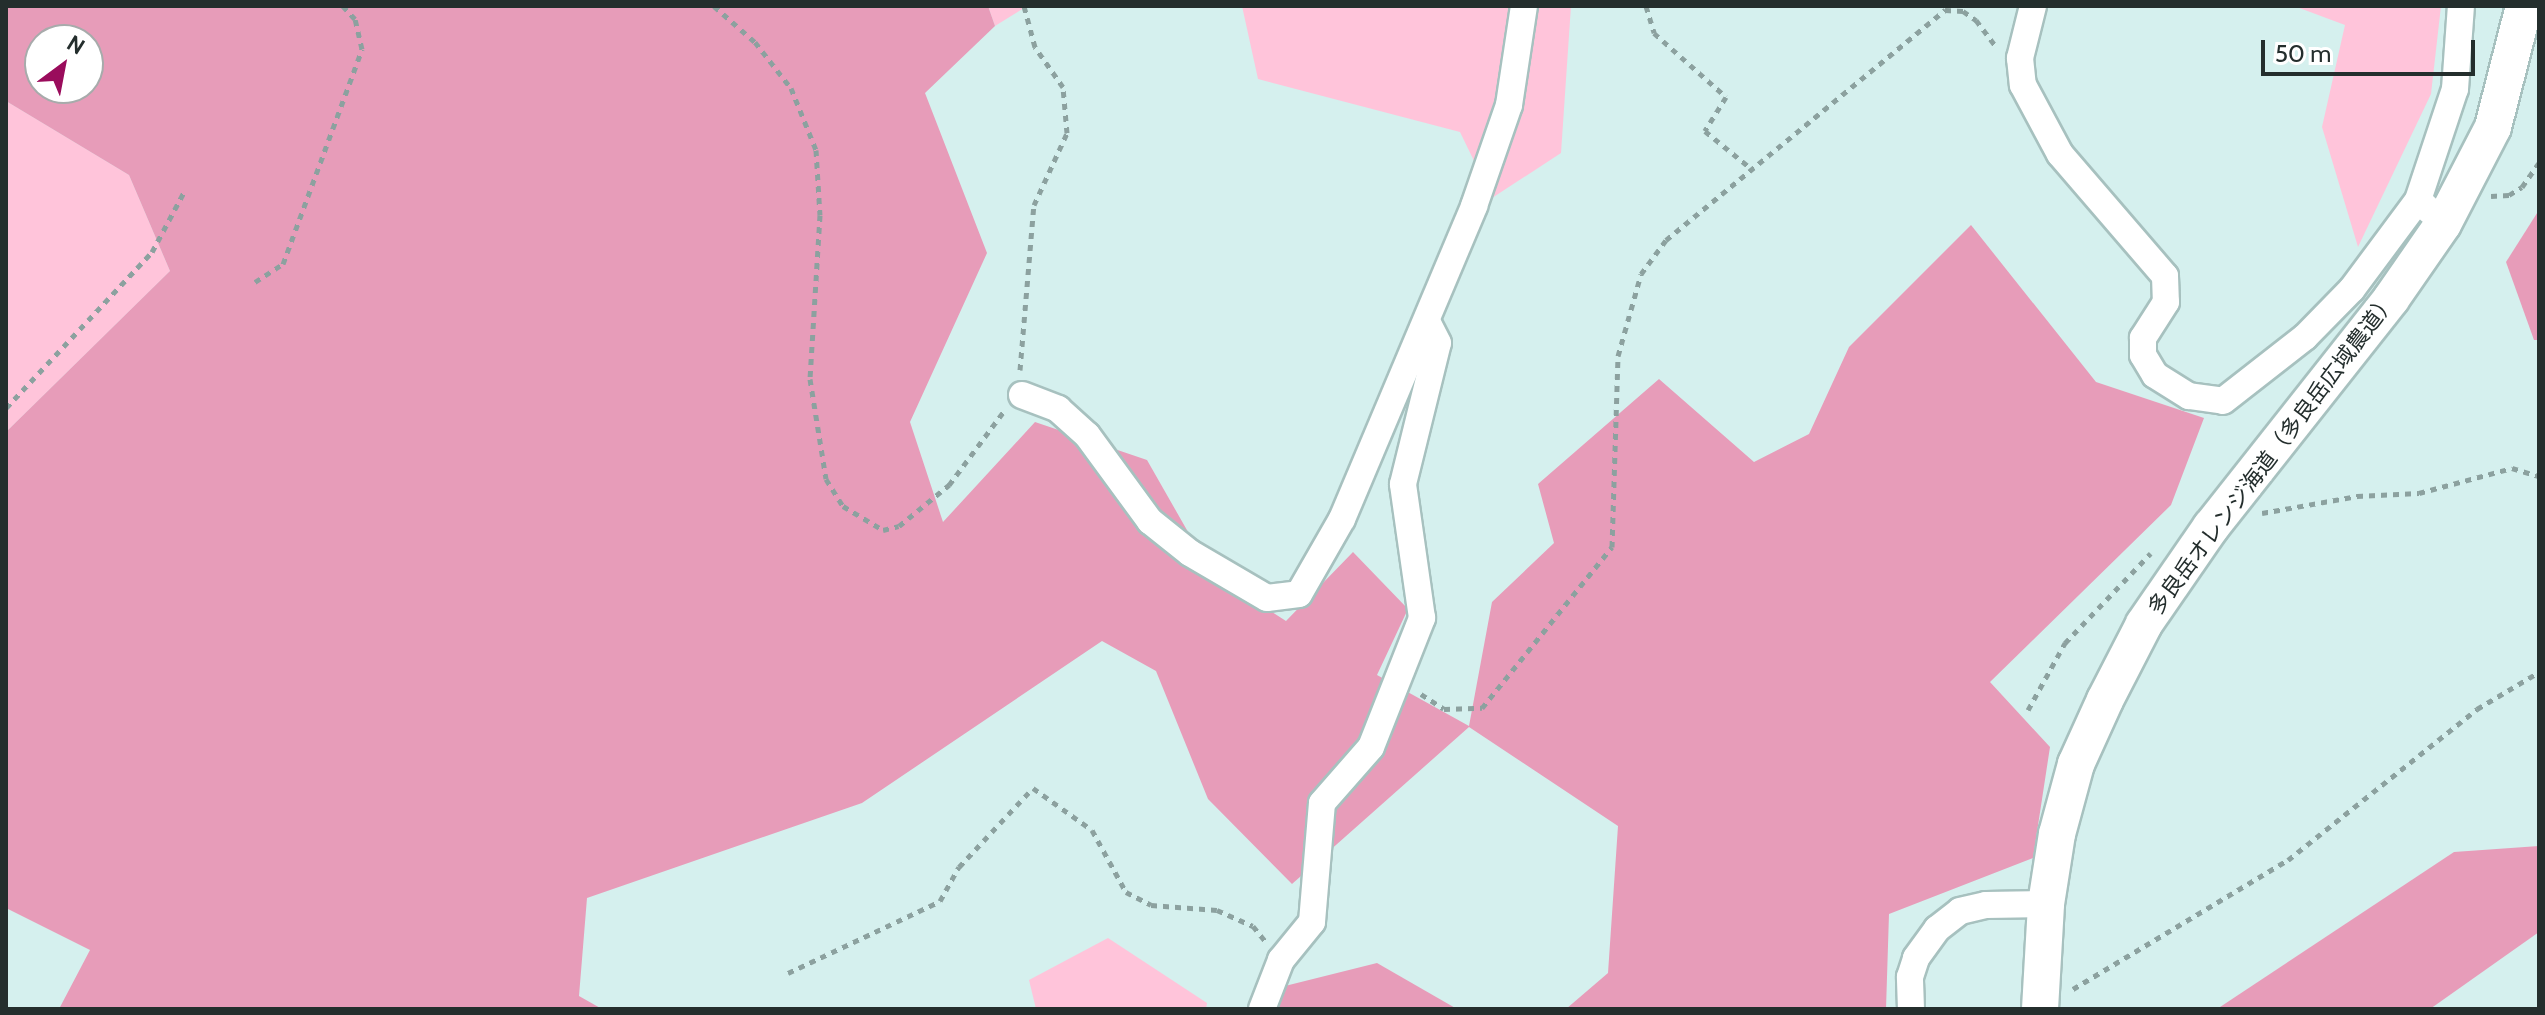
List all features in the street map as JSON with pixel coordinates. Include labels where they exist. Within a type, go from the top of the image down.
[{"type":"street","points":[[1022,395],[1058,409],[1087,435],[1150,521],[1190,553],[1267,598],[1286,600],[1299,594],[1342,519],[1427,321],[1509,105],[1524,6]]},
{"type":"street","points":[[2033,6],[2020,58],[2023,85],[2060,154],[2165,276],[2166,302],[2143,338],[2143,355],[2155,375],[2189,396],[2223,401],[2305,337],[2431,212],[2455,89],[2461,6]]},
{"type":"street","name":"多良岳オレンジ海道（多良岳広域農道）","points":[[2054,1000],[2041,967],[2046,904],[2076,764],[2144,624],[2211,527],[2391,299],[2431,212],[2464,189],[2493,127],[2524,6]]},
{"type":"street","points":[[1262,1009],[1281,960],[1312,922],[1322,803],[1371,747],[1400,681],[1422,618],[1403,484],[1438,343],[1427,321]]},
{"type":"street","points":[[1911,1009],[1916,958],[1937,929],[1960,911],[1986,905],[2046,904]]},
{"type":"path","points":[[255,282],[283,264],[362,49],[355,19],[343,6]]},
{"type":"path","points":[[714,6],[755,42],[791,88],[816,150],[820,215],[810,379],[826,479],[843,506],[883,530],[899,526],[949,485],[1008,405],[1022,395],[1019,359],[1034,205],[1067,133],[1063,87],[1035,47],[1024,6]]},
{"type":"path","points":[[1646,6],[1654,33],[1726,97],[1705,131],[1753,170]]},
{"type":"path","points":[[1400,681],[1444,709],[1482,708],[1612,547],[1618,356],[1641,274],[1666,240],[1945,10],[1963,11],[2000,51],[2020,58]]},
{"type":"path","points":[[2464,189],[2509,195],[2539,163]]},
{"type":"path","points":[[6,408],[152,252],[184,192]]},
{"type":"path","points":[[2211,527],[2248,515],[2357,496],[2419,493],[2512,468],[2539,476]]},
{"type":"path","points":[[2028,710],[2065,643],[2160,544]]},
{"type":"path","points":[[2054,1000],[2288,860],[2477,709],[2539,672]]},
{"type":"path","points":[[788,973],[940,901],[959,867],[1033,788],[1092,830],[1126,892],[1151,905],[1217,910],[1253,926],[1281,960]]},
{"type":"shaded area","points":[[6,6],[988,6],[995,26],[925,93],[987,253],[910,422],[943,522],[1035,422],[1147,460],[1212,574],[1286,621],[1353,552],[1408,609],[1377,675],[1469,726],[1492,602],[1554,543],[1538,484],[1659,379],[1754,462],[1809,434],[1849,347],[1971,225],[2096,382],[2204,418],[2171,505],[1990,682],[2050,747],[2033,858],[1889,914],[1886,1009],[1566,1009],[1608,973],[1618,826],[1469,727],[1292,884],[1208,799],[1156,671],[1102,641],[862,803],[587,898],[579,996],[602,1009],[59,1009],[90,950],[6,908],[6,432],[170,271],[129,175],[6,101]]},
{"type":"shaded area","points":[[988,6],[1027,6],[995,26]]},
{"type":"shaded area","points":[[1242,6],[1571,6],[1561,153],[1492,198],[1460,132],[1258,79]]},
{"type":"shaded area","points":[[2294,6],[2441,6],[2431,94],[2358,247],[2322,127],[2345,25]]},
{"type":"shaded area","points":[[6,101],[129,175],[170,271],[6,432]]},
{"type":"shaded area","points":[[2539,210],[2539,340],[2534,340],[2506,262]]},
{"type":"shaded area","points":[[2539,846],[2539,932],[2430,1009],[2217,1009],[2454,852]]},
{"type":"shaded area","points":[[1108,938],[1207,1003],[1206,1009],[1036,1009],[1029,980]]},
{"type":"shaded area","points":[[1377,963],[1457,1009],[1272,1009],[1277,988]]}]
